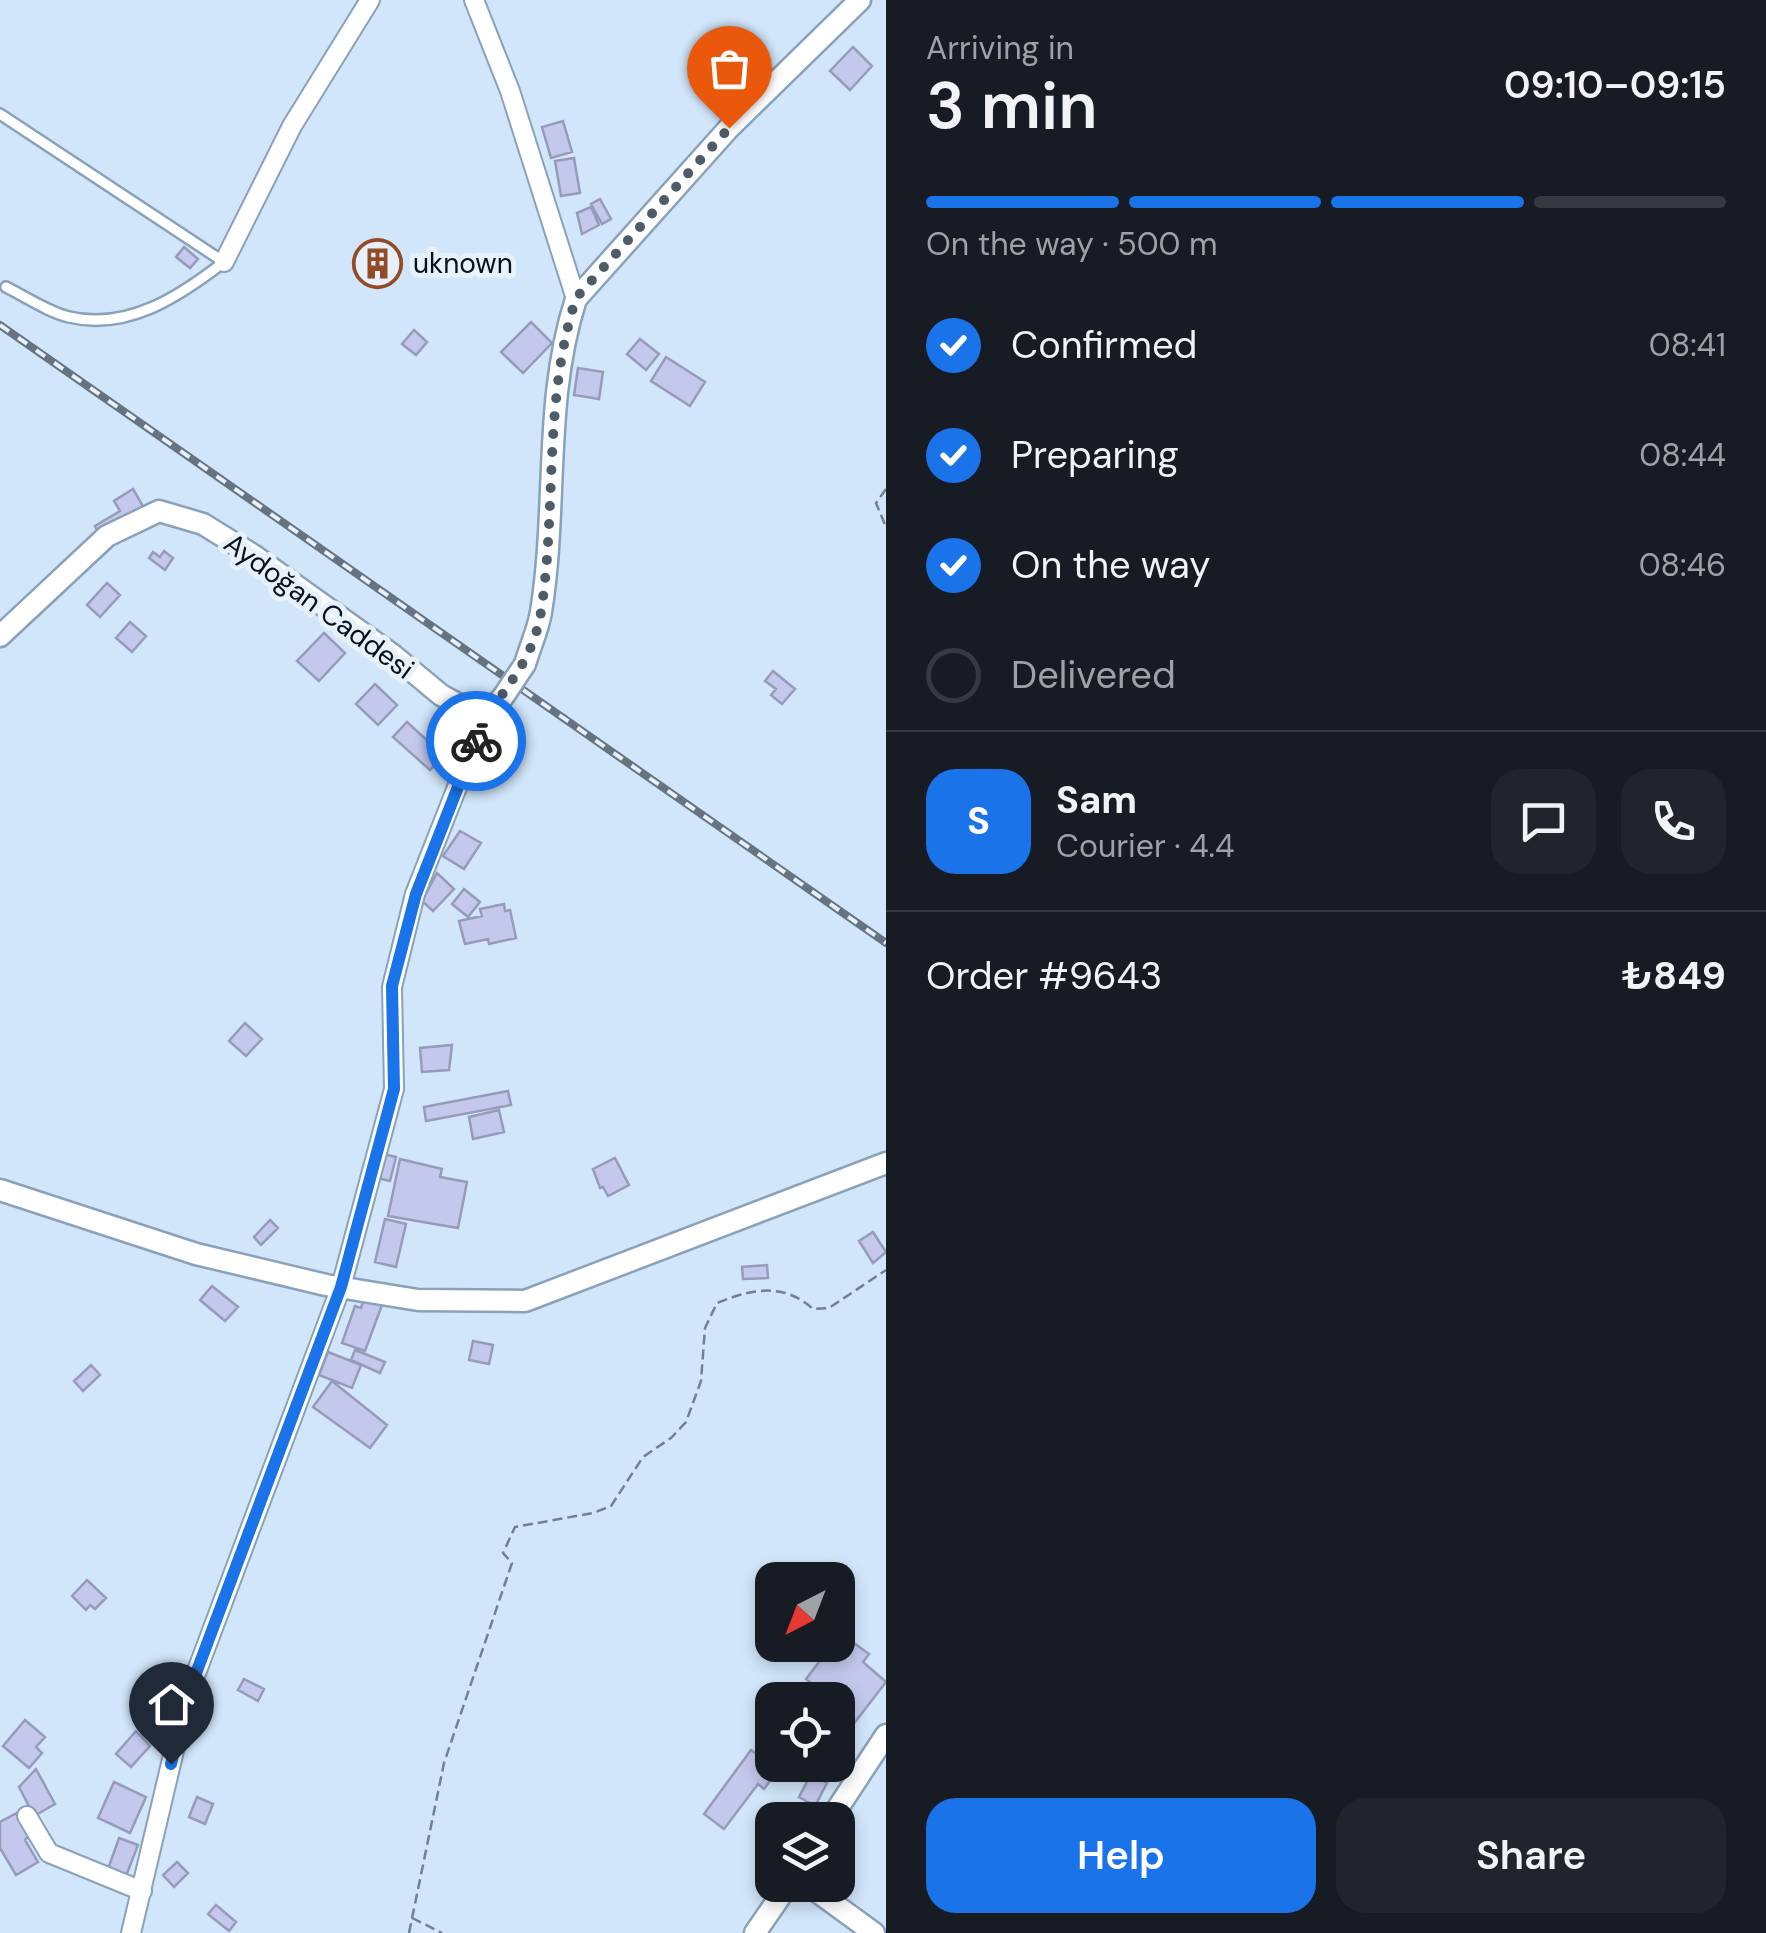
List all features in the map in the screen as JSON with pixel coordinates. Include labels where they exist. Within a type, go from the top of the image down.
[{"type":"street","points":[[224,262],[292,126],[370,0]]},
{"type":"street","points":[[474,0],[510,91],[576,298]]},
{"type":"street","points":[[132,1933],[186,1700],[341,1287],[394,1089],[392,986],[416,894],[484,719],[525,664],[540,614],[554,393],[564,334],[576,298],[729,128],[860,0]]},
{"type":"street","name":"Aydoğan Caddesi","points":[[0,636],[107,536],[160,511],[203,524],[253,555],[394,656],[441,695],[484,719]]},
{"type":"street","points":[[0,1190],[196,1254],[341,1287],[418,1300],[525,1301],[886,1164]]},
{"type":"street","points":[[842,1802],[886,1735]]},
{"type":"street","points":[[27,1816],[48,1853],[142,1891]]},
{"type":"street","points":[[756,1933],[777,1902]]},
{"type":"street","points":[[831,1902],[874,1933]]},
{"type":"lane","points":[[0,114],[224,262],[181,295],[118,320],[68,317],[6,288]]},
{"type":"path","points":[[886,489],[876,503],[886,528]]},
{"type":"path","points":[[409,1933],[444,1763],[512,1563],[503,1554],[515,1527],[610,1506],[643,1457],[686,1422],[701,1381],[705,1328],[717,1303],[748,1290],[778,1290],[797,1294],[812,1309],[830,1308],[886,1270]]},
{"type":"path","points":[[412,1918],[442,1933]]},
{"type":"building","points":[[853,47],[872,66],[850,90],[830,71]]},
{"type":"building","points":[[563,121],[572,152],[551,158],[542,127]]},
{"type":"building","points":[[574,158],[580,193],[561,196],[555,161]]},
{"type":"building","points":[[600,199],[611,219],[602,224],[591,204]]},
{"type":"building","points":[[591,207],[599,225],[582,234],[577,213]]},
{"type":"building","points":[[184,247],[198,259],[190,268],[176,257]]},
{"type":"building","points":[[531,322],[552,343],[523,373],[501,352]]},
{"type":"building","points":[[414,330],[427,342],[416,355],[402,344]]},
{"type":"building","points":[[640,339],[659,354],[646,370],[627,354]]},
{"type":"building","points":[[666,357],[705,382],[690,406],[651,381]]},
{"type":"building","points":[[578,368],[603,372],[599,399],[574,395]]},
{"type":"building","points":[[133,489],[144,508],[99,534],[95,526],[120,511],[114,501]]},
{"type":"building","points":[[164,551],[173,558],[165,570],[149,558],[153,552],[160,557]]},
{"type":"building","points":[[107,583],[120,595],[100,617],[87,605]]},
{"type":"building","points":[[130,622],[146,636],[132,652],[116,638]]},
{"type":"building","points":[[324,633],[345,653],[319,681],[297,661]]},
{"type":"building","points":[[773,671],[795,689],[782,704],[771,695],[776,689],[765,681]]},
{"type":"building","points":[[375,684],[397,705],[378,725],[356,704]]},
{"type":"building","points":[[407,722],[431,744],[436,739],[448,750],[430,770],[393,737]]},
{"type":"building","points":[[460,831],[481,843],[464,869],[443,856]]},
{"type":"building","points":[[437,873],[454,889],[433,911],[422,901]]},
{"type":"building","points":[[464,889],[480,902],[468,917],[452,904]]},
{"type":"building","points":[[504,904],[505,911],[510,910],[516,938],[465,944],[459,921],[482,916],[480,909]]},
{"type":"building","points":[[245,1023],[262,1039],[246,1056],[229,1041]]},
{"type":"building","points":[[452,1045],[449,1070],[422,1072],[420,1048]]},
{"type":"building","points":[[508,1091],[511,1105],[426,1121],[424,1107]]},
{"type":"building","points":[[499,1110],[504,1132],[473,1139],[469,1117]]},
{"type":"building","points":[[383,1154],[396,1157],[390,1181],[377,1178]]},
{"type":"building","points":[[615,1158],[629,1185],[608,1196],[600,1188],[593,1169]]},
{"type":"building","points":[[400,1159],[442,1169],[440,1177],[467,1182],[458,1228],[388,1216]]},
{"type":"building","points":[[385,1219],[406,1224],[396,1267],[375,1262]]},
{"type":"building","points":[[270,1220],[278,1228],[261,1245],[254,1237]]},
{"type":"building","points":[[873,1232],[886,1252],[873,1263],[859,1241]]},
{"type":"building","points":[[767,1265],[768,1278],[743,1279],[742,1267]]},
{"type":"building","points":[[212,1286],[238,1307],[225,1321],[200,1300]]},
{"type":"building","points":[[364,1299],[382,1305],[365,1351],[342,1343],[355,1306],[361,1308]]},
{"type":"building","points":[[473,1341],[493,1345],[489,1364],[469,1360]]},
{"type":"building","points":[[355,1350],[385,1362],[380,1373],[351,1360]]},
{"type":"building","points":[[328,1352],[361,1365],[352,1388],[319,1375]]},
{"type":"building","points":[[91,1365],[100,1375],[83,1391],[74,1381]]},
{"type":"building","points":[[332,1381],[387,1425],[370,1448],[313,1407]]},
{"type":"building","points":[[87,1580],[106,1598],[95,1609],[90,1605],[86,1610],[72,1596]]},
{"type":"building","points":[[855,1644],[869,1654],[863,1662],[886,1682],[855,1722],[855,1682],[806,1679],[819,1662],[855,1662]]},
{"type":"building","points":[[244,1679],[264,1689],[258,1701],[238,1690]]},
{"type":"building","points":[[25,1720],[45,1737],[36,1747],[42,1753],[29,1768],[3,1746]]},
{"type":"building","points":[[136,1731],[150,1746],[131,1767],[116,1754]]},
{"type":"building","points":[[751,1750],[755,1753],[755,1782],[769,1782],[764,1789],[758,1784],[724,1829],[704,1814]]},
{"type":"building","points":[[36,1769],[55,1804],[34,1816],[19,1787]]},
{"type":"building","points":[[114,1782],[146,1797],[130,1833],[98,1818]]},
{"type":"building","points":[[807,1782],[827,1783],[817,1802],[799,1797]]},
{"type":"building","points":[[197,1797],[213,1804],[205,1824],[189,1817]]},
{"type":"building","points":[[17,1813],[30,1835],[25,1840],[38,1862],[16,1875],[0,1848],[0,1822]]},
{"type":"building","points":[[119,1838],[138,1845],[126,1876],[108,1869]]},
{"type":"building","points":[[177,1862],[188,1873],[174,1887],[163,1875]]},
{"type":"building","points":[[216,1905],[236,1922],[229,1931],[208,1914]]},
{"type":"railway","points":[[0,325],[886,943]]},
{"type":"way so far","points":[[476,741],[484,719],[525,664],[540,614],[554,393],[564,334],[576,298],[729,128]]},
{"type":"place","name":"uknown","points":[[378,263]]},
{"type":"route","points":[[171,1764],[186,1700],[341,1287],[394,1089],[392,986],[416,894],[476,741]]}]
